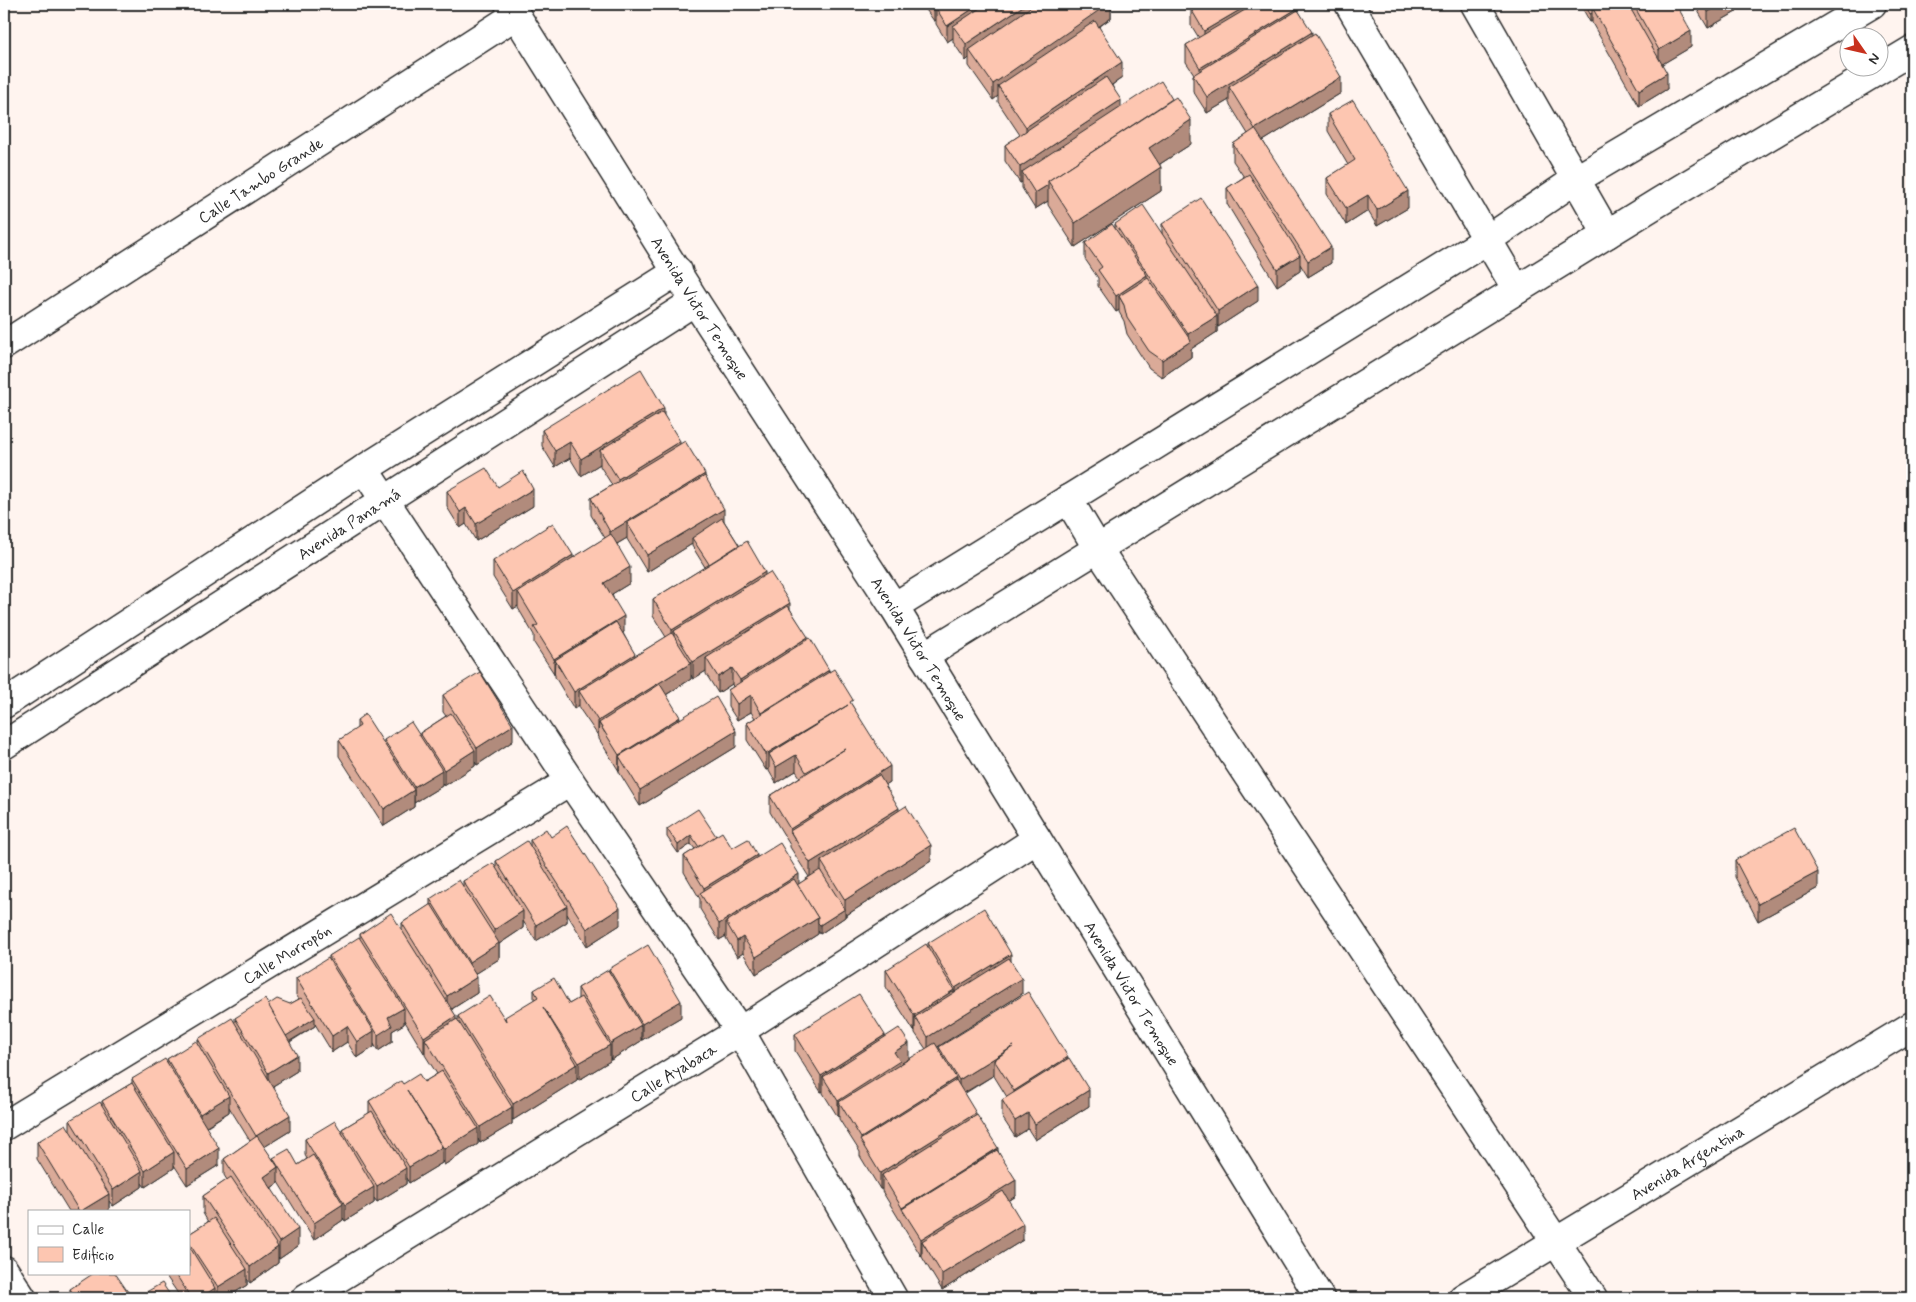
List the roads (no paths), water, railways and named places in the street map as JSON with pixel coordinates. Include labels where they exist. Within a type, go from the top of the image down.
[{"type":"street","points":[[1349,4],[1517,290]]},
{"type":"street","points":[[1475,4],[1607,234]]},
{"type":"street","points":[[894,607],[1487,240],[1575,180],[1872,4]]},
{"type":"street","name":"Avenida Victor Temoque","points":[[513,9],[696,301],[894,607],[1037,839],[1311,1295]]},
{"type":"street","name":"Calle Tambo Grande","points":[[4,345],[513,9]]},
{"type":"street","points":[[924,656],[1607,234],[1912,50]]},
{"type":"street","points":[[4,704],[364,470],[678,271]]},
{"type":"street","name":"Avenida Panamá","points":[[4,745],[696,301]]},
{"type":"street","points":[[364,470],[570,781],[740,1031],[893,1298]]},
{"type":"street","points":[[1068,499],[1098,549],[1593,1298]]},
{"type":"street","name":"Calle Morropón","points":[[4,1126],[570,781]]},
{"type":"street","name":"Calle Ayabaca","points":[[306,1298],[740,1031],[1037,839]]},
{"type":"street","name":"Avenida Argentina","points":[[1463,1298],[1912,1026]]},
{"type":"street","points":[[4,1270],[22,1298]]}]
